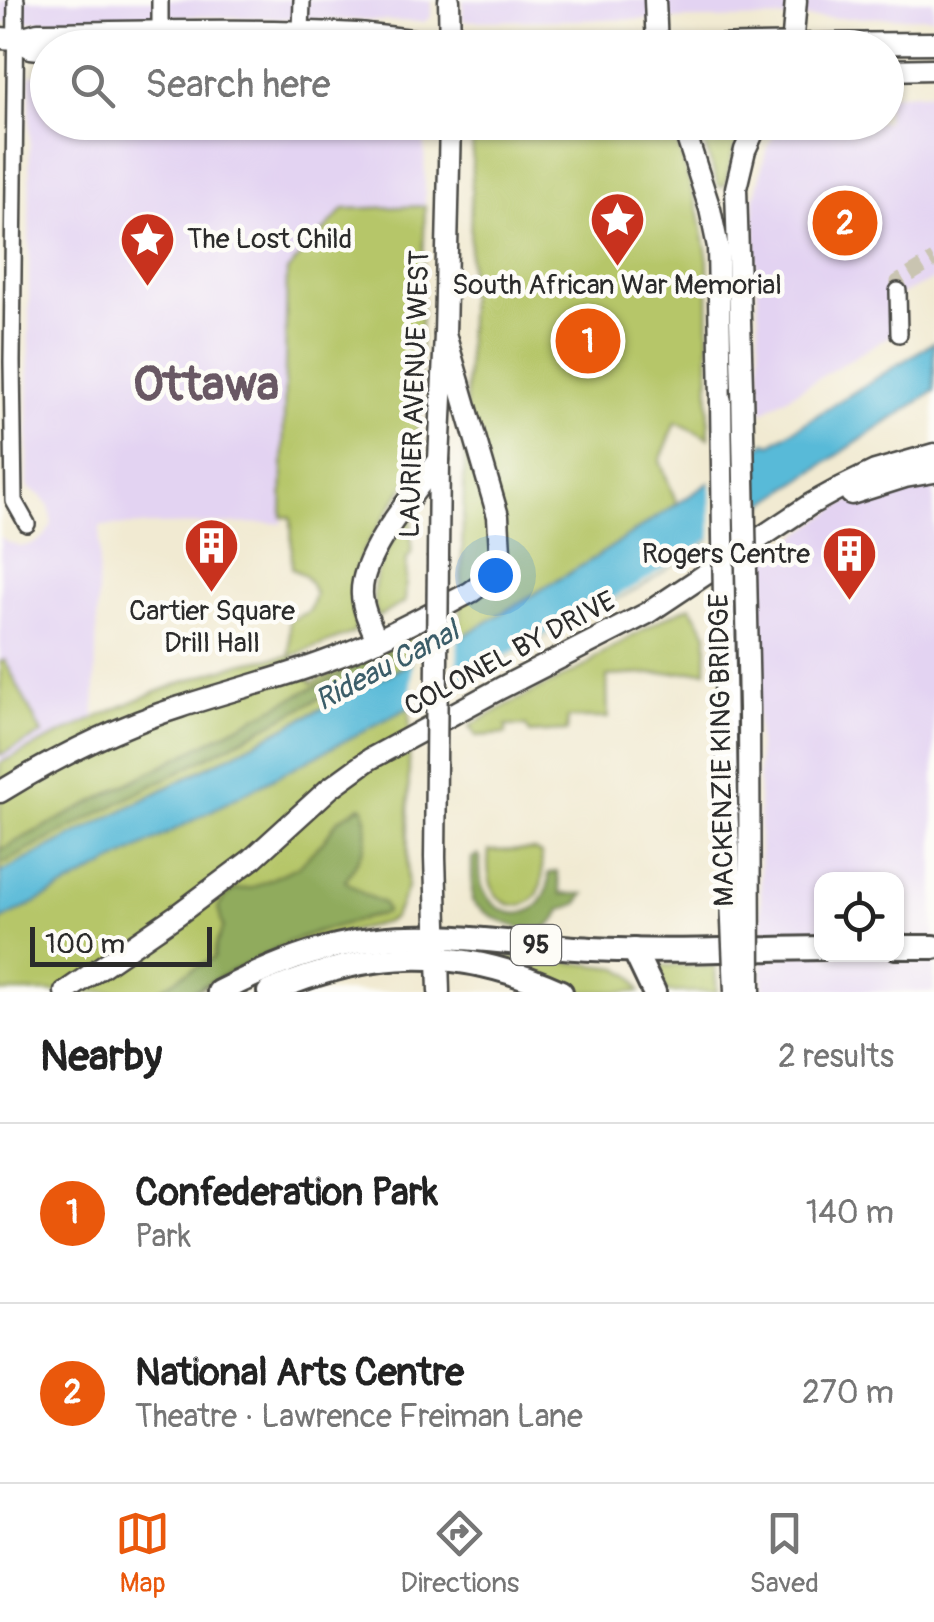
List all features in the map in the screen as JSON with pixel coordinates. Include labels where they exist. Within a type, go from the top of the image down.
[{"type":"main road","points":[[449,0],[450,30]]},
{"type":"main road","points":[[654,0],[656,30]]},
{"type":"main road","points":[[794,30],[796,0]]},
{"type":"main road","points":[[904,43],[934,43]]},
{"type":"main road","points":[[904,70],[934,69]]},
{"type":"main road","name":"LAURIER AVENUE WEST","points":[[439,992],[436,667],[450,140]]},
{"type":"main road","name":"MACKENZIE KING BRIDGE","points":[[688,140],[718,247],[727,804],[735,992]]},
{"type":"main road","name":"MACKENZIE KING BRIDGE","points":[[750,140],[736,188],[748,630],[750,992]]},
{"type":"main road","points":[[0,792],[112,732],[180,706],[327,661],[377,640],[480,586],[493,572],[500,552],[498,516],[445,334]]},
{"type":"main road","name":"COLONEL BY DRIVE","points":[[280,836],[330,788],[370,758],[646,614],[842,487],[875,471],[934,454]]},
{"type":"main road","points":[[377,640],[362,596],[369,560],[439,460]]},
{"type":"main road","name":"COLONEL BY DRIVE","points":[[65,992],[378,770],[507,695],[648,622],[813,514],[848,496],[934,472]]},
{"type":"main road","name":"95","points":[[219,992],[282,962],[332,946],[378,938],[437,948],[634,950]]},
{"type":"main road","points":[[904,947],[934,946]]},
{"type":"main road","name":"95","points":[[268,992],[350,964],[437,948],[508,970],[561,992]]},
{"type":"main road","points":[[654,992],[634,950],[814,948]]},
{"type":"street","points":[[16,0],[8,39],[6,362],[14,501],[27,524]]},
{"type":"street","points":[[160,0],[161,30]]},
{"type":"street","points":[[296,30],[302,0]]},
{"type":"street","points":[[898,291],[899,334]]},
{"type":"shaded area","points":[[0,0],[431,0],[431,17],[424,22],[182,16],[0,23]]},
{"type":"shaded area","points":[[463,0],[934,0],[934,17],[462,21]]},
{"type":"shaded area","points":[[30,75],[30,140],[424,140],[425,206],[344,209],[287,272],[282,523],[100,526],[94,718],[0,763],[0,536],[21,547],[45,536],[52,524],[49,506],[28,488]]},
{"type":"shaded area","points":[[934,92],[934,279],[894,298],[896,332],[762,412],[754,200],[766,151],[772,140],[904,140],[904,94]]},
{"type":"shaded area","points":[[934,482],[934,992],[763,992],[754,565],[845,503],[889,489]]},
{"type":"green space","points":[[473,140],[676,140],[699,213],[708,260],[709,438],[676,422],[660,461],[677,504],[460,638]]},
{"type":"green space","points":[[703,140],[738,140],[725,185],[718,185]]},
{"type":"green space","points":[[425,206],[416,468],[356,568],[351,603],[356,627],[353,633],[291,656],[312,683],[411,637],[410,663],[0,873],[0,763],[176,685],[243,663],[290,656],[289,621],[309,611],[315,594],[306,578],[292,569],[291,517],[282,517],[287,271],[344,209]]},
{"type":"green space","points":[[412,510],[405,602],[378,617],[374,603],[377,575]]},
{"type":"green space","points":[[690,606],[707,633],[706,671],[607,676],[608,718],[568,718],[567,731],[530,733],[526,726],[506,726],[506,734],[476,736],[470,726],[588,665]]},
{"type":"green space","points":[[395,649],[401,654],[399,657],[0,865],[0,850]]},
{"type":"green space","points":[[5,660],[42,734],[0,755],[0,662]]},
{"type":"green space","points":[[410,706],[407,888],[393,918],[313,941],[194,992],[0,992],[0,921]]},
{"type":"green space","points":[[361,806],[366,839],[345,881],[383,903],[385,913],[287,943],[190,992],[156,992],[214,958],[223,928],[218,907],[225,897],[299,866],[338,820]]},
{"type":"green space","points":[[534,850],[541,854],[542,861],[538,892],[523,904],[504,902],[490,881],[489,851]]},
{"type":"green space","points":[[478,855],[483,889],[501,909],[523,913],[533,909],[542,901],[549,873],[557,872],[561,894],[585,894],[577,904],[561,910],[546,928],[528,929],[506,923],[472,901],[472,858]]},
{"type":"green space","points":[[468,954],[619,968],[633,977],[640,992],[579,992],[551,978]]},
{"type":"green space","points":[[657,965],[715,967],[717,992],[666,992]]},
{"type":"water","name":"Rideau Canal","points":[[934,342],[934,391],[639,587],[0,921],[0,873],[460,638],[593,559],[766,442],[771,444]]},
{"type":"pier","points":[[756,443],[756,515],[639,587],[465,679],[637,585],[711,538],[710,476]]},
{"type":"pier","points":[[458,634],[457,688],[410,712],[412,656]]},
{"type":"tunnel","points":[[898,291],[898,282],[934,260]]},
{"type":"place","name":"National Arts Centre","points":[[845,223]]},
{"type":"place","name":"South African War Memorial","points":[[617,268]]},
{"type":"place","name":"The Lost Child","points":[[148,288]]},
{"type":"place","name":"Confederation Park","points":[[588,341]]},
{"type":"place","name":"Cartier Square Drill Hall","points":[[212,594]]},
{"type":"place","name":"Rogers Centre","points":[[849,603]]},
{"type":"district","name":"Ottawa","points":[[206,385]]}]
